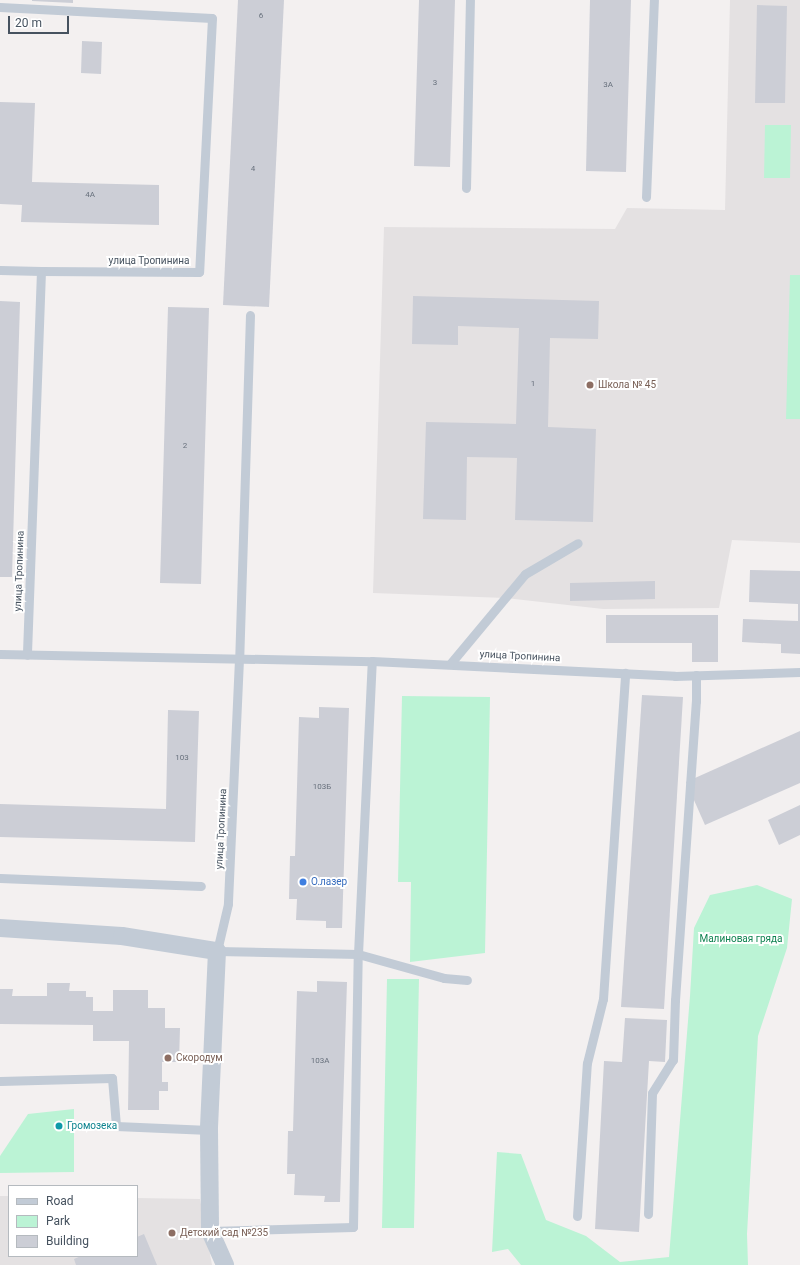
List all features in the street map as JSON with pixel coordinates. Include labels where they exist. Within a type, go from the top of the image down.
[{"type":"street","points":[[0,928],[122,936],[217,951],[209,1130],[210,1231],[225,1265]]},
{"type":"lane","points":[[466,188],[470,0]]},
{"type":"lane","points":[[646,197],[654,0]]},
{"type":"lane","name":"улица Тропинина","points":[[0,7],[212,18],[199,272],[41,271],[26,655]]},
{"type":"lane","points":[[0,270],[41,271]]},
{"type":"lane","name":"улица Тропинина","points":[[217,951],[228,904],[239,659],[250,315]]},
{"type":"lane","points":[[450,664],[525,574],[578,543]]},
{"type":"lane","name":"улица Тропинина","points":[[0,654],[372,661],[696,675],[800,672]]},
{"type":"lane","points":[[210,1231],[353,1227],[358,954],[372,661]]},
{"type":"lane","points":[[577,1216],[587,1063],[603,999],[625,673]]},
{"type":"lane","points":[[648,1214],[652,1093],[673,1060],[675,1000],[696,701],[696,675]]},
{"type":"lane","points":[[0,878],[201,886]]},
{"type":"lane","points":[[217,951],[358,954],[444,978],[467,980]]},
{"type":"lane","points":[[0,1081],[112,1078],[116,1126],[209,1130]]},
{"type":"shaded area","name":"Школа № 45","points":[[730,0],[800,0],[800,543],[732,540],[719,608],[603,609],[505,598],[373,593],[384,227],[615,229],[627,208],[725,210]]},
{"type":"shaded area","name":"Детский сад №235","points":[[0,1196],[8,1196],[8,1257],[138,1257],[138,1198],[200,1199],[212,1265],[0,1265]]},
{"type":"green space","points":[[765,125],[791,125],[790,178],[764,178]]},
{"type":"green space","points":[[790,275],[800,275],[800,419],[786,419]]},
{"type":"green space","points":[[402,696],[490,697],[485,953],[410,962],[411,882],[398,882]]},
{"type":"green space","name":"Малиновая гряда","points":[[757,885],[792,899],[787,948],[758,1036],[747,1234],[748,1265],[521,1265],[508,1249],[492,1252],[497,1152],[521,1154],[546,1220],[586,1236],[620,1262],[669,1257],[694,928],[710,895]]},
{"type":"green space","points":[[387,979],[419,979],[414,1228],[382,1228]]},
{"type":"green space","points":[[74,1109],[74,1172],[0,1173],[0,1156],[28,1114]]},
{"type":"building","points":[[73,0],[73,3],[32,1]]},
{"type":"building","points":[[238,0],[284,0],[269,307],[223,305]]},
{"type":"building","points":[[419,0],[455,0],[450,167],[414,166]]},
{"type":"building","points":[[590,0],[631,0],[626,172],[586,171]]},
{"type":"building","points":[[757,5],[787,6],[785,103],[755,103]]},
{"type":"building","points":[[82,41],[102,42],[101,74],[81,73]]},
{"type":"building","points":[[0,102],[35,103],[32,182],[159,185],[159,225],[21,222],[22,205],[0,204]]},
{"type":"building","points":[[413,296],[599,301],[598,339],[550,338],[548,427],[596,429],[593,522],[515,520],[517,458],[467,457],[466,520],[423,519],[426,422],[516,424],[519,328],[458,326],[458,345],[412,344]]},
{"type":"building","points":[[0,301],[20,302],[12,577],[0,577]]},
{"type":"building","points":[[168,307],[209,308],[201,584],[160,583]]},
{"type":"building","points":[[750,570],[800,571],[800,654],[781,653],[781,644],[742,642],[743,619],[798,621],[798,604],[749,602]]},
{"type":"building","points":[[655,581],[655,599],[570,601],[570,583]]},
{"type":"building","points":[[606,615],[718,615],[718,662],[692,662],[692,643],[606,643]]},
{"type":"building","points":[[642,695],[683,697],[664,1009],[621,1007]]},
{"type":"building","points":[[319,707],[349,708],[342,928],[326,928],[326,921],[296,920],[297,899],[289,899],[290,856],[295,856],[299,717],[319,718]]},
{"type":"building","points":[[168,710],[199,711],[195,842],[0,837],[0,804],[166,809]]},
{"type":"building","points":[[800,731],[800,783],[705,825],[686,782]]},
{"type":"building","points":[[800,805],[800,835],[779,845],[768,820]]},
{"type":"building","points":[[317,981],[347,982],[340,1202],[324,1202],[325,1196],[294,1195],[295,1174],[287,1174],[288,1131],[293,1131],[297,991],[317,992]]},
{"type":"building","points":[[47,983],[70,983],[69,991],[86,991],[86,997],[93,997],[93,1011],[113,1011],[113,990],[148,990],[148,1008],[165,1008],[165,1028],[180,1028],[179,1062],[162,1062],[162,1082],[168,1082],[168,1091],[159,1091],[159,1110],[128,1110],[129,1041],[93,1041],[93,1025],[0,1024],[0,989],[13,989],[12,996],[47,996]]},
{"type":"building","points":[[625,1018],[667,1020],[665,1062],[649,1061],[639,1232],[595,1229],[604,1061],[622,1062]]},
{"type":"building","points":[[144,1234],[157,1265],[76,1265],[74,1259],[79,1257],[138,1257],[138,1237]]},
{"type":"place","name":"Школа № 45","points":[[590,385]]},
{"type":"place","name":"О.лазер","points":[[303,882]]},
{"type":"place","name":"Скородум","points":[[168,1058]]},
{"type":"place","name":"Громозека","points":[[59,1126]]},
{"type":"place","name":"Детский сад №235","points":[[172,1233]]}]
